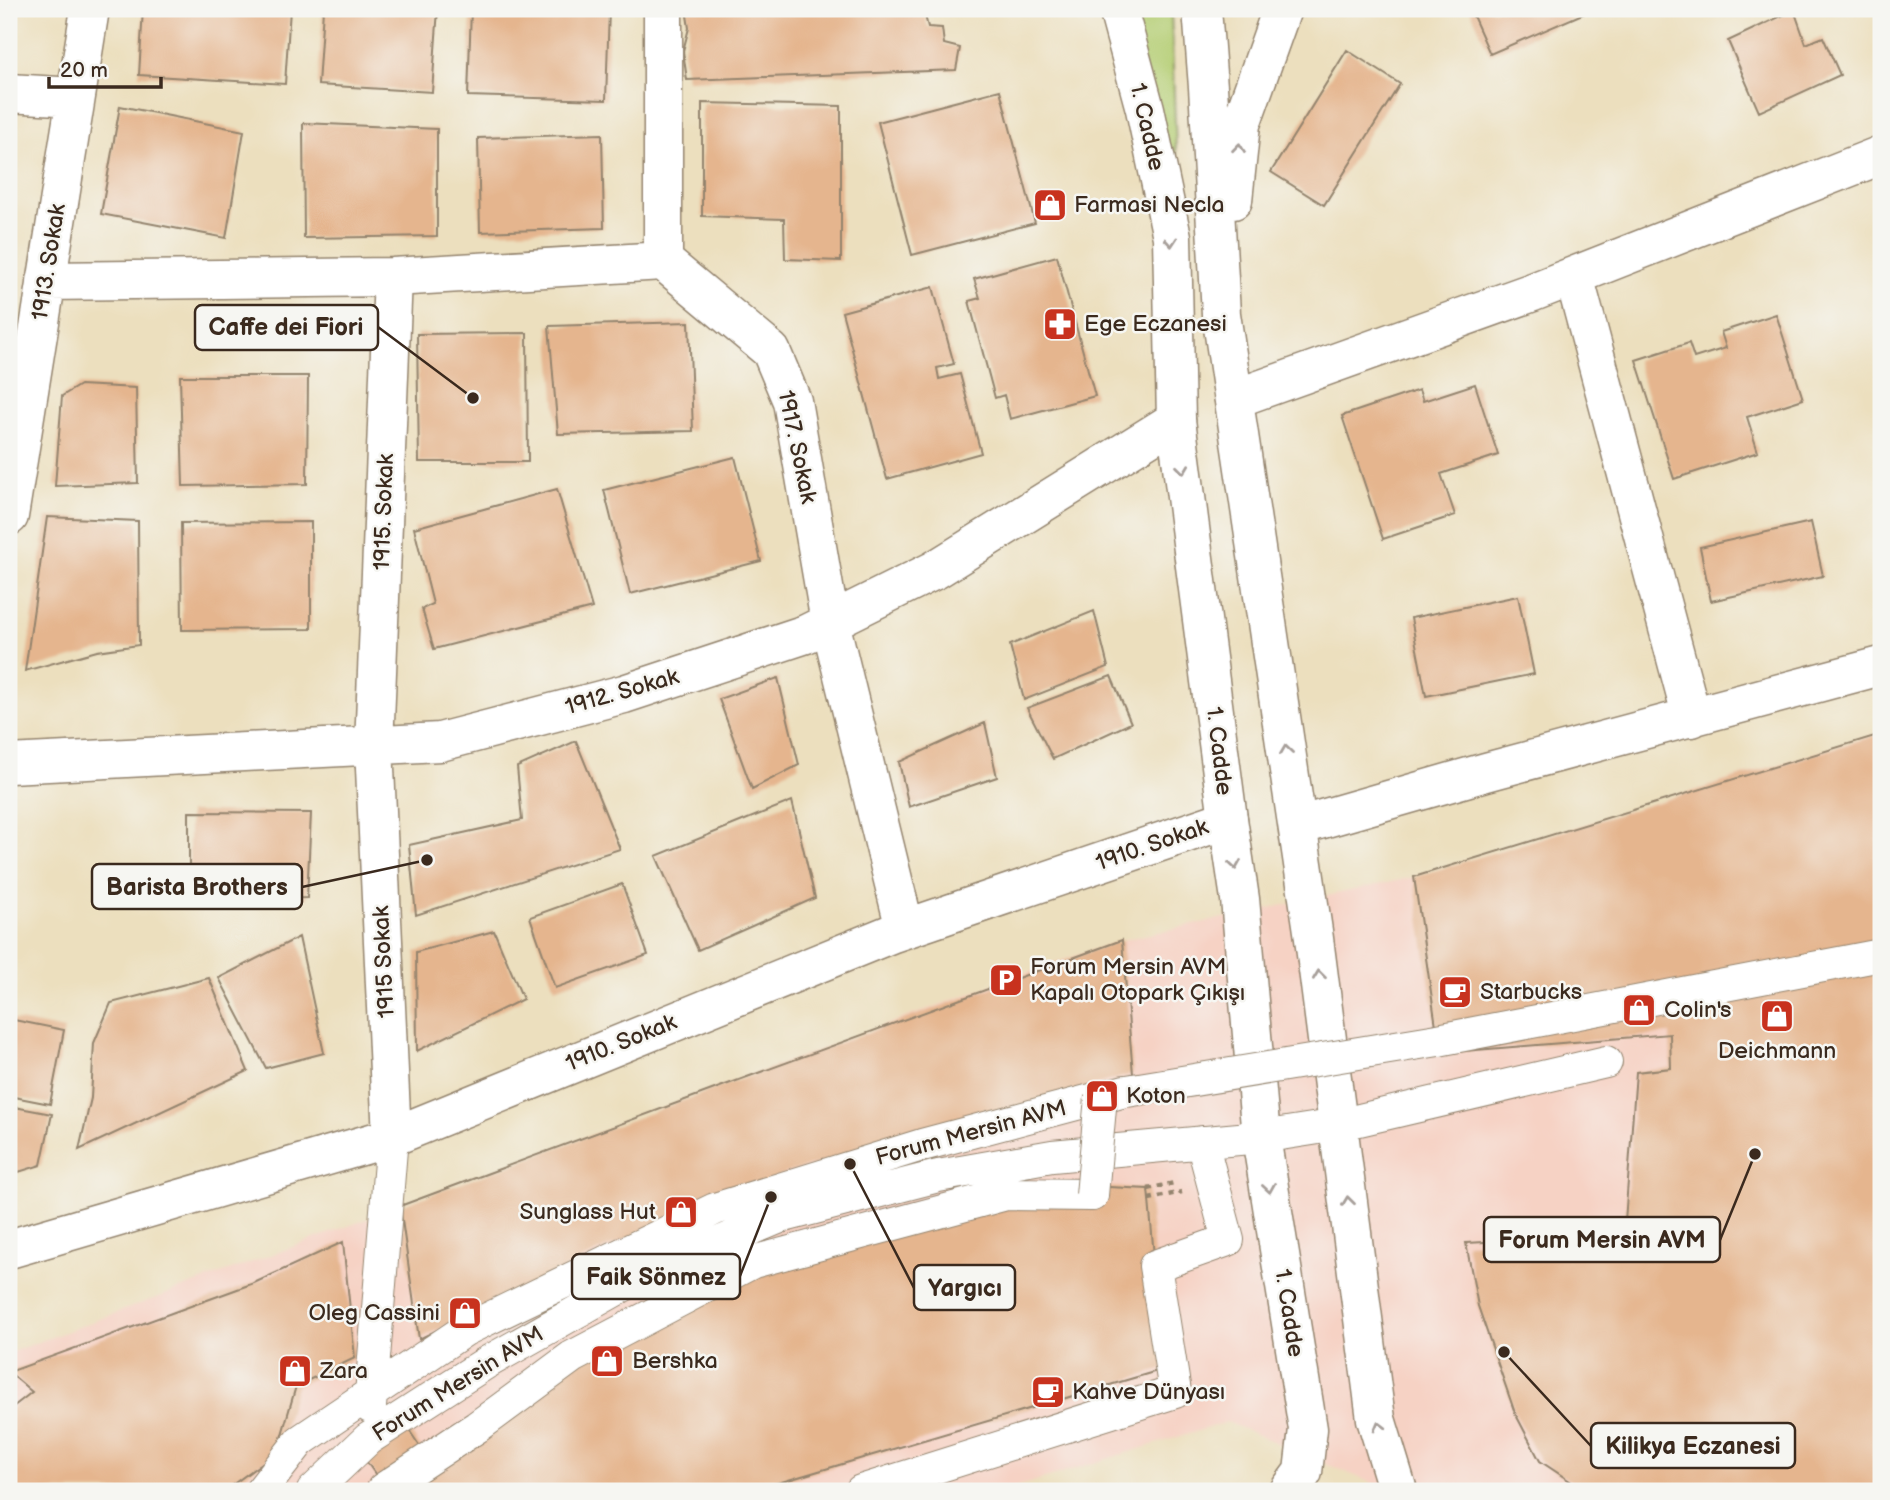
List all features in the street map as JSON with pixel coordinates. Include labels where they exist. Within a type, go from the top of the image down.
[{"type":"street","name":"1913. Sokak","points":[[9,516],[90,9]]},
{"type":"street","points":[[47,281],[393,277],[663,261],[663,9]]},
{"type":"street","name":"1. Cadde","points":[[1118,9],[1144,108],[1172,237],[1176,420],[1240,899],[1261,1137],[1308,1429],[1303,1472],[1289,1491]]},
{"type":"street","points":[[1202,9],[1221,314],[1313,931],[1376,1419],[1398,1491]]},
{"type":"street","points":[[1221,314],[1241,124],[1282,9]]},
{"type":"street","points":[[9,93],[75,97]]},
{"type":"street","points":[[1234,399],[1534,292],[1881,155]]},
{"type":"street","name":"1917. Sokak","points":[[663,261],[771,351],[792,401],[830,622],[905,929]]},
{"type":"street","points":[[1574,276],[1692,718]]},
{"type":"street","name":"1915. Sokak","points":[[374,746],[393,277]]},
{"type":"street","name":"1912. Sokak","points":[[9,764],[440,742],[624,694],[806,634],[935,570],[1176,420]]},
{"type":"street","points":[[1297,825],[1881,666]]},
{"type":"street","name":"1915 Sokak","points":[[374,746],[391,1137]]},
{"type":"street","name":"1910. Sokak","points":[[9,1249],[391,1137],[905,929],[1228,819]]},
{"type":"street","points":[[1114,1094],[1438,1040],[1881,955]]},
{"type":"street","name":"Forum Mersin AVM","points":[[313,1491],[368,1439],[486,1363],[642,1275],[780,1217],[938,1176],[1052,1156],[1261,1137],[1338,1125],[1606,1062]]},
{"type":"street","name":"Forum Mersin AVM","points":[[261,1491],[300,1441],[465,1331],[715,1209],[922,1145],[1114,1094],[1092,1195],[1006,1194],[753,1262],[572,1357],[477,1427],[383,1489]]},
{"type":"street","points":[[368,1439],[391,1137]]},
{"type":"street","points":[[861,1491],[1175,1392],[1155,1266],[1228,1240],[1202,1142]]},
{"type":"shaded area","points":[[1881,733],[1881,1491],[1391,1491],[1227,1422],[1003,1491],[9,1491],[9,1353],[1006,980],[1122,940],[1414,877]]},
{"type":"green space","points":[[1125,9],[1171,9],[1177,179]]},
{"type":"building","points":[[9,9],[15,9],[12,71],[9,70]]},
{"type":"building","points":[[143,9],[290,9],[285,84],[139,75]]},
{"type":"building","points":[[323,9],[438,9],[432,92],[318,85]]},
{"type":"building","points":[[471,9],[609,9],[606,100],[468,96]]},
{"type":"building","points":[[686,9],[919,9],[924,12],[928,27],[942,28],[944,44],[960,48],[956,70],[687,80],[683,51],[689,28]]},
{"type":"building","points":[[1470,9],[1594,9],[1490,54]]},
{"type":"building","points":[[1794,10],[1806,44],[1823,37],[1840,75],[1759,112],[1728,41]]},
{"type":"building","points":[[1347,50],[1400,84],[1324,205],[1271,172]]},
{"type":"building","points":[[1000,90],[1035,223],[912,255],[878,122]]},
{"type":"building","points":[[702,103],[841,106],[841,261],[785,259],[784,219],[702,216]]},
{"type":"building","points":[[120,106],[244,131],[226,238],[101,214]]},
{"type":"building","points":[[303,123],[437,129],[437,236],[304,238]]},
{"type":"building","points":[[602,134],[604,228],[480,232],[478,138]]},
{"type":"building","points":[[1057,256],[1095,396],[1010,419],[1004,395],[995,398],[969,301],[980,298],[974,279]]},
{"type":"building","points":[[933,287],[954,364],[937,368],[939,379],[960,374],[981,453],[887,479],[842,312]]},
{"type":"building","points":[[1776,314],[1803,399],[1747,417],[1758,452],[1674,479],[1636,360],[1689,343],[1694,358],[1726,348],[1721,332]]},
{"type":"building","points":[[689,322],[693,431],[558,434],[549,326]]},
{"type":"building","points":[[527,333],[528,462],[419,462],[417,334]]},
{"type":"building","points":[[180,376],[308,376],[307,484],[183,486]]},
{"type":"building","points":[[1475,384],[1498,455],[1441,474],[1455,515],[1383,539],[1342,416],[1419,390],[1423,401]]},
{"type":"building","points":[[80,385],[136,388],[138,483],[55,486],[62,396]]},
{"type":"building","points":[[735,457],[761,561],[630,594],[604,490]]},
{"type":"building","points":[[557,489],[592,608],[434,649],[422,609],[433,604],[414,528]]},
{"type":"building","points":[[47,517],[138,521],[139,645],[97,651],[25,671]]},
{"type":"building","points":[[311,522],[311,629],[182,630],[181,523]]},
{"type":"building","points":[[1811,522],[1823,576],[1711,601],[1700,547]]},
{"type":"building","points":[[1518,596],[1534,674],[1426,696],[1411,618]]},
{"type":"building","points":[[1094,611],[1108,667],[1024,700],[1010,645]]},
{"type":"building","points":[[1111,676],[1131,723],[1053,759],[1027,708]]},
{"type":"building","points":[[778,678],[799,765],[752,789],[719,699]]},
{"type":"building","points":[[985,723],[997,777],[909,807],[899,762]]},
{"type":"building","points":[[1881,734],[1881,1491],[1585,1491],[1540,1461],[1515,1413],[1478,1306],[1466,1243],[1624,1235],[1636,1072],[1671,1068],[1670,1034],[1440,1053],[1414,877]]},
{"type":"building","points":[[576,741],[620,849],[416,915],[409,845],[522,820],[517,767]]},
{"type":"building","points":[[792,801],[815,898],[698,950],[656,856]]},
{"type":"building","points":[[189,812],[311,813],[307,898],[189,900]]},
{"type":"building","points":[[622,884],[648,955],[555,988],[530,917]]},
{"type":"building","points":[[494,931],[523,999],[417,1051],[416,952]]},
{"type":"building","points":[[299,937],[324,1053],[266,1068],[219,978]]},
{"type":"building","points":[[1122,940],[1133,1074],[789,1172],[604,1249],[419,1339],[400,1206]]},
{"type":"building","points":[[209,978],[248,1071],[79,1150],[91,1098],[94,1043],[111,1003]]},
{"type":"building","points":[[9,1019],[64,1030],[50,1104],[9,1096]]},
{"type":"building","points":[[9,1106],[52,1114],[41,1165],[9,1175]]},
{"type":"building","points":[[1006,1182],[1148,1189],[1164,1369],[751,1491],[387,1491],[362,1455],[407,1427],[427,1457],[746,1256]]},
{"type":"building","points":[[343,1242],[355,1358],[296,1386],[277,1452],[224,1491],[9,1491],[9,1410],[32,1392],[9,1372],[254,1283]]},
{"type":"place","name":"Farmasi Necla","points":[[1050,205]]},
{"type":"place","name":"Ege Eczanesi","points":[[1060,324]]},
{"type":"place","name":"Caffe dei Fiori","points":[[473,398]]},
{"type":"place","name":"Barista Brothers","points":[[427,860]]},
{"type":"place","name":"Forum Mersin AVM Kapalı Otopark Çıkışı","points":[[1006,980]]},
{"type":"place","name":"Starbucks","points":[[1455,992]]},
{"type":"place","name":"Colin's","points":[[1639,1010]]},
{"type":"place","name":"Deichmann","points":[[1777,1016]]},
{"type":"place","name":"Koton","points":[[1102,1096]]},
{"type":"place","name":"Forum Mersin AVM","points":[[1755,1154]]},
{"type":"place","name":"Yargıcı","points":[[850,1164]]},
{"type":"place","name":"Faik Sönmez","points":[[771,1197]]},
{"type":"place","name":"Sunglass Hut","points":[[681,1212]]},
{"type":"place","name":"Oleg Cassini","points":[[465,1313]]},
{"type":"place","name":"Kilikya Eczanesi","points":[[1504,1352]]},
{"type":"place","name":"Bershka","points":[[607,1361]]},
{"type":"place","name":"Zara","points":[[295,1371]]},
{"type":"place","name":"Kahve Dünyası","points":[[1048,1392]]}]
